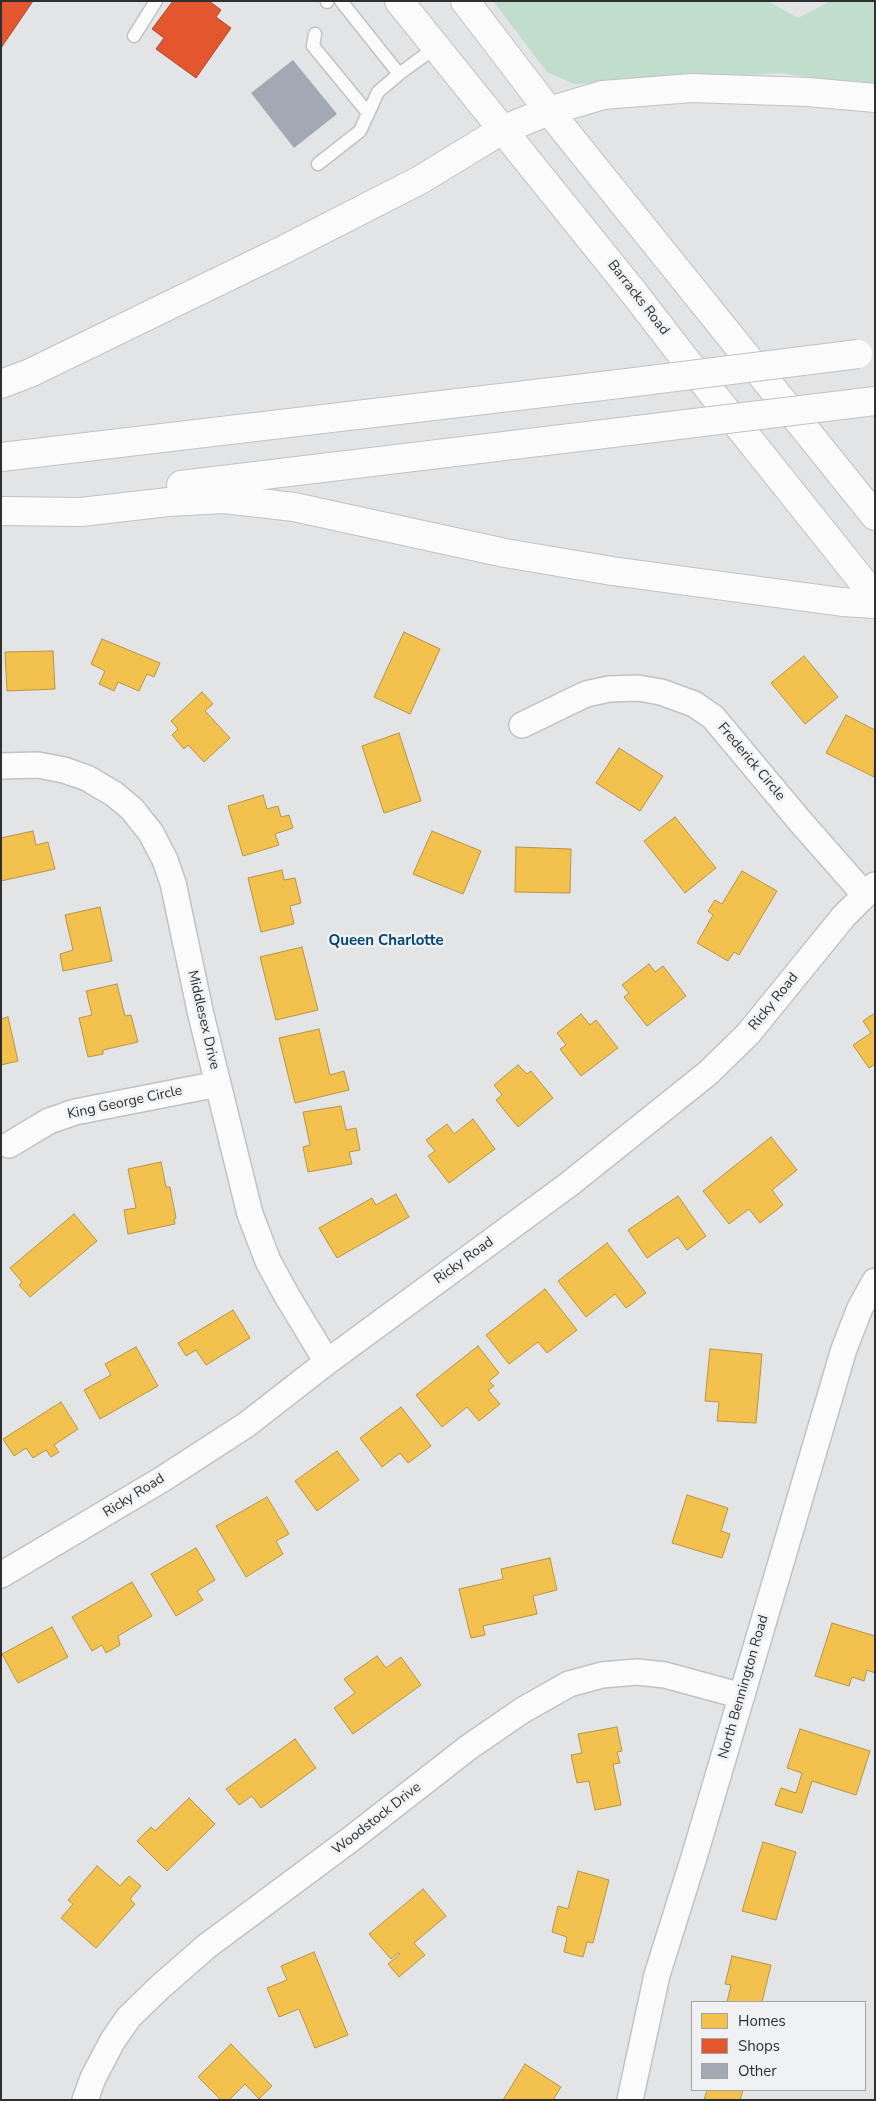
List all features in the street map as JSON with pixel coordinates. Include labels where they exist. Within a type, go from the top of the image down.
[{"type":"main road","name":"Barracks Road","points":[[399,1],[875,597]]},
{"type":"main road","points":[[465,1],[549,111],[875,516]]},
{"type":"main road","points":[[1,384],[30,373],[283,250],[420,180],[502,130],[549,111],[603,94],[692,88],[808,92],[875,98]]},
{"type":"main road","points":[[1,457],[867,353]]},
{"type":"main road","points":[[1,509],[875,401]]},
{"type":"main road","points":[[1,509],[81,512],[168,502],[224,499],[294,507],[486,549],[583,566],[842,602],[875,604]]},
{"type":"street","name":"Frederick Circle","points":[[522,725],[586,694],[609,688],[638,688],[661,692],[694,704],[713,717],[798,820],[869,889]]},
{"type":"street","name":"Middlesex Drive","points":[[1,766],[38,765],[64,770],[87,778],[114,794],[132,809],[151,833],[165,860],[173,883],[218,1084],[250,1214],[268,1261],[327,1362]]},
{"type":"street","name":"Ricky Road","points":[[1,1575],[152,1485],[246,1425],[327,1362],[568,1185],[708,1073],[748,1034],[869,889]]},
{"type":"street","name":"King George Circle","points":[[9,1145],[50,1121],[75,1112],[218,1084]]},
{"type":"street","name":"North Bennington Road","points":[[630,2100],[657,1975],[742,1696],[844,1348],[860,1308],[875,1280]]},
{"type":"street","name":"Woodstock Drive","points":[[85,2100],[93,2078],[113,2040],[129,2017],[207,1946],[351,1840],[469,1747],[522,1710],[569,1684],[602,1675],[637,1672],[665,1675],[742,1696]]},
{"type":"lane","points":[[134,36],[156,1]]},
{"type":"lane","points":[[341,1],[399,74]]},
{"type":"lane","points":[[355,39],[360,25]]},
{"type":"lane","points":[[315,34],[313,46],[343,75],[368,113]]},
{"type":"lane","points":[[318,164],[360,131],[378,92],[436,47]]},
{"type":"green space","points":[[493,1],[768,1],[798,18],[831,1],[875,1],[875,89],[781,73],[574,84],[547,72]]},
{"type":"building: Homes","points":[[404,632],[440,649],[410,714],[374,697]]},
{"type":"building: Homes","points":[[102,639],[160,663],[154,677],[147,674],[139,691],[118,682],[114,691],[99,684],[105,671],[91,664]]},
{"type":"building: Homes","points":[[53,651],[55,689],[7,691],[5,652]]},
{"type":"building: Homes","points":[[804,656],[838,697],[805,724],[771,683]]},
{"type":"building: Homes","points":[[202,692],[213,704],[205,711],[230,738],[204,762],[188,745],[184,749],[172,735],[178,729],[171,721]]},
{"type":"building: Homes","points":[[846,715],[875,730],[874,777],[826,753]]},
{"type":"building: Homes","points":[[399,733],[421,801],[384,813],[362,746]]},
{"type":"building: Homes","points":[[619,748],[663,776],[640,811],[596,783]]},
{"type":"building: Homes","points":[[263,795],[267,809],[278,806],[281,817],[289,815],[293,828],[275,834],[279,845],[243,856],[228,806]]},
{"type":"building: Homes","points":[[675,817],[716,868],[685,893],[644,841]]},
{"type":"building: Homes","points":[[33,831],[36,845],[48,842],[55,869],[1,881],[1,838]]},
{"type":"building: Homes","points":[[432,831],[481,851],[463,894],[413,874]]},
{"type":"building: Homes","points":[[516,847],[571,849],[570,893],[515,892]]},
{"type":"building: Homes","points":[[282,870],[284,880],[295,878],[301,903],[290,906],[294,924],[261,932],[248,878]]},
{"type":"building: Homes","points":[[742,871],[777,891],[739,955],[734,952],[728,961],[697,943],[713,915],[708,911],[715,900],[722,904]]},
{"type":"building: Homes","points":[[100,907],[112,961],[63,971],[60,954],[73,950],[65,915]]},
{"type":"building: Homes","points":[[302,947],[318,1010],[276,1020],[260,957]]},
{"type":"building: Homes","points":[[649,964],[655,972],[663,966],[686,996],[647,1026],[624,997],[629,993],[622,985]]},
{"type":"building: Homes","points":[[117,984],[125,1016],[131,1015],[138,1042],[103,1050],[103,1054],[88,1057],[79,1018],[92,1015],[86,991]]},
{"type":"building: Homes","points":[[875,1013],[875,1064],[869,1068],[853,1045],[871,1033],[863,1021]]},
{"type":"building: Homes","points":[[581,1014],[590,1025],[596,1020],[618,1048],[581,1076],[560,1049],[566,1045],[557,1033]]},
{"type":"building: Homes","points":[[8,1017],[18,1061],[1,1065],[1,1019]]},
{"type":"building: Homes","points":[[319,1029],[330,1075],[344,1071],[349,1090],[295,1103],[279,1038]]},
{"type":"building: Homes","points":[[518,1065],[527,1074],[531,1071],[553,1098],[518,1127],[496,1100],[502,1095],[494,1085]]},
{"type":"building: Homes","points":[[341,1106],[346,1130],[356,1128],[360,1150],[349,1152],[352,1164],[308,1172],[303,1147],[310,1145],[303,1112]]},
{"type":"building: Homes","points":[[473,1119],[495,1149],[449,1183],[428,1156],[435,1151],[426,1140],[447,1124],[454,1134]]},
{"type":"building: Homes","points":[[771,1137],[797,1170],[772,1190],[783,1205],[760,1223],[749,1209],[729,1224],[703,1191]]},
{"type":"building: Homes","points":[[161,1162],[166,1187],[170,1187],[176,1218],[174,1219],[175,1224],[128,1234],[124,1210],[136,1208],[128,1169]]},
{"type":"building: Homes","points":[[396,1194],[409,1217],[337,1258],[319,1228],[372,1198],[376,1205]]},
{"type":"building: Homes","points":[[678,1196],[706,1236],[687,1250],[678,1237],[647,1258],[628,1230]]},
{"type":"building: Homes","points":[[74,1214],[97,1241],[30,1297],[19,1285],[22,1282],[10,1268]]},
{"type":"building: Homes","points":[[607,1243],[646,1293],[626,1308],[615,1294],[586,1317],[558,1281]]},
{"type":"building: Homes","points":[[545,1289],[577,1330],[547,1353],[538,1342],[509,1364],[486,1335]]},
{"type":"building: Homes","points":[[233,1310],[250,1338],[206,1365],[196,1350],[186,1356],[178,1343]]},
{"type":"building: Homes","points":[[478,1346],[499,1373],[489,1381],[494,1386],[488,1390],[500,1404],[479,1421],[467,1407],[442,1427],[416,1395]]},
{"type":"building: Homes","points":[[136,1347],[158,1386],[100,1419],[84,1390],[111,1375],[105,1364]]},
{"type":"building: Homes","points":[[710,1349],[762,1354],[756,1423],[717,1421],[719,1402],[705,1401]]},
{"type":"building: Homes","points":[[61,1402],[78,1429],[54,1445],[59,1452],[51,1457],[46,1450],[33,1458],[26,1448],[14,1456],[3,1439]]},
{"type":"building: Homes","points":[[401,1407],[431,1446],[408,1463],[400,1453],[382,1467],[360,1438]]},
{"type":"building: Homes","points":[[337,1451],[359,1480],[317,1511],[295,1481]]},
{"type":"building: Homes","points":[[687,1495],[728,1508],[721,1531],[730,1534],[722,1558],[672,1543]]},
{"type":"building: Homes","points":[[267,1497],[289,1534],[276,1541],[283,1554],[246,1577],[216,1526]]},
{"type":"building: Homes","points":[[196,1548],[215,1580],[197,1591],[203,1600],[176,1616],[151,1574]]},
{"type":"building: Homes","points":[[550,1558],[557,1590],[533,1596],[537,1614],[483,1626],[485,1635],[471,1638],[459,1589],[503,1579],[501,1569]]},
{"type":"building: Homes","points":[[132,1582],[152,1616],[118,1636],[120,1645],[106,1653],[102,1645],[92,1651],[72,1617]]},
{"type":"building: Homes","points":[[832,1623],[875,1636],[875,1673],[867,1670],[864,1681],[852,1677],[849,1686],[815,1676]]},
{"type":"building: Homes","points":[[52,1627],[68,1657],[18,1683],[2,1654]]},
{"type":"building: Homes","points":[[377,1656],[386,1668],[401,1657],[421,1685],[353,1734],[334,1708],[355,1693],[344,1679]]},
{"type":"building: Homes","points":[[617,1727],[622,1751],[617,1752],[620,1763],[613,1764],[621,1805],[595,1810],[589,1781],[577,1783],[571,1755],[582,1753],[578,1734]]},
{"type":"building: Homes","points":[[800,1729],[870,1751],[856,1795],[812,1781],[802,1813],[775,1805],[781,1788],[796,1793],[802,1773],[787,1768]]},
{"type":"building: Homes","points":[[295,1739],[316,1768],[261,1808],[252,1796],[239,1805],[226,1789]]},
{"type":"building: Homes","points":[[189,1798],[215,1824],[167,1871],[137,1841],[151,1827],[155,1831]]},
{"type":"building: Homes","points":[[763,1842],[796,1852],[776,1920],[742,1911]]},
{"type":"building: Homes","points":[[97,1866],[120,1886],[129,1876],[141,1886],[130,1899],[135,1904],[96,1948],[61,1918],[73,1904],[68,1900]]},
{"type":"building: Homes","points":[[578,1871],[609,1880],[593,1943],[587,1942],[583,1957],[564,1952],[567,1937],[552,1932],[558,1906],[568,1909]]},
{"type":"building: Homes","points":[[423,1889],[446,1916],[414,1943],[425,1955],[399,1977],[388,1964],[400,1954],[398,1953],[391,1959],[369,1934]]},
{"type":"building: Homes","points":[[314,1952],[348,2035],[315,2048],[299,2009],[279,2017],[267,1988],[287,1980],[281,1966]]},
{"type":"building: Homes","points":[[732,1956],[771,1965],[762,2001],[727,2001],[731,1985],[725,1984]]},
{"type":"building: Homes","points":[[231,2044],[272,2086],[259,2099],[245,2084],[229,2100],[221,2100],[198,2077]]},
{"type":"building: Homes","points":[[525,2064],[561,2087],[553,2100],[503,2100]]},
{"type":"building: Homes","points":[[707,2091],[743,2091],[740,2100],[704,2100]]},
{"type":"building: Shops","points":[[1,1],[33,1],[1,48]]},
{"type":"building: Shops","points":[[173,1],[209,1],[221,10],[216,17],[231,28],[196,78],[156,49],[164,38],[152,29]]},
{"type":"building: Other","points":[[293,60],[337,114],[294,148],[251,93]]},
{"type":"district","name":"Queen Charlotte","points":[[386,941]]}]
